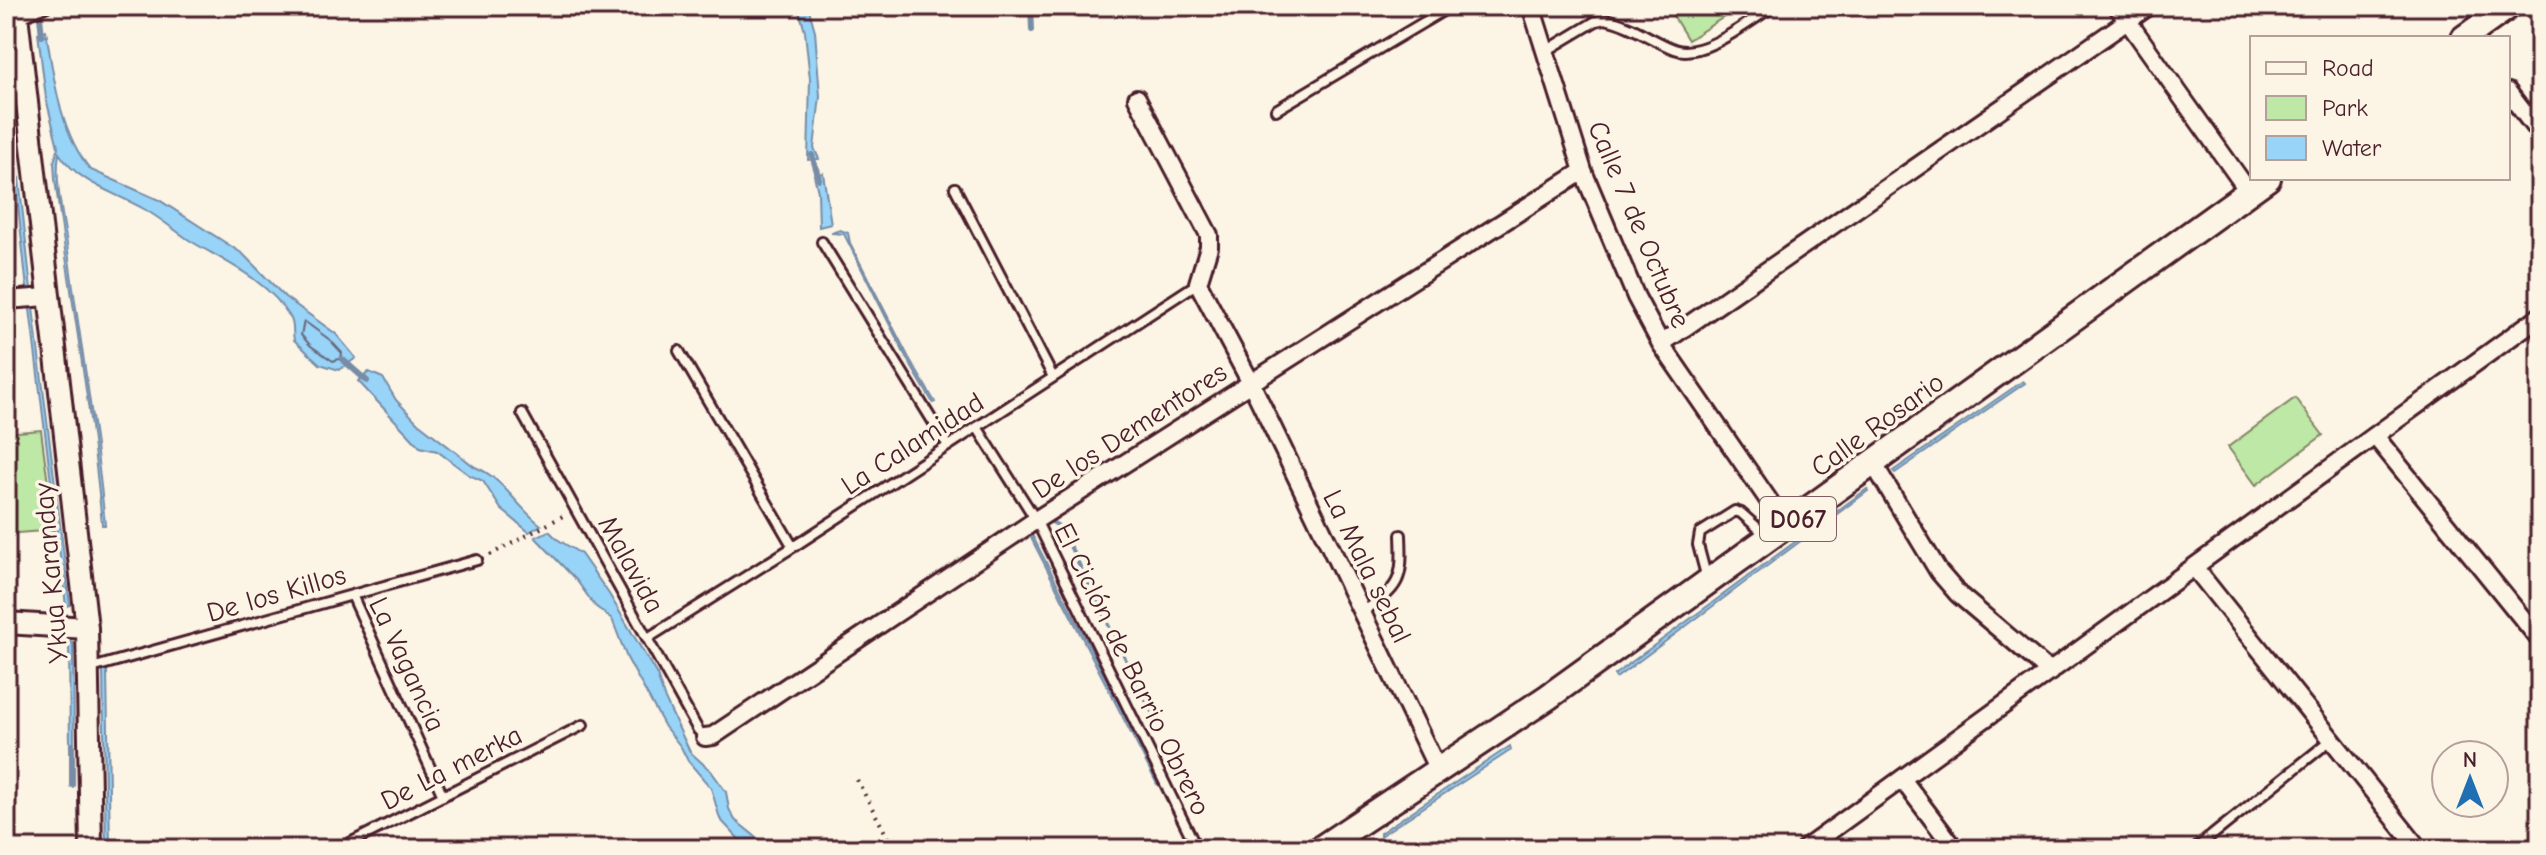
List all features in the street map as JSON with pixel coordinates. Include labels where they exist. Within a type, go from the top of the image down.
[{"type":"main road","points":[[2468,36],[2509,6]]},
{"type":"main road","name":"Calle Rosario","points":[[1320,849],[1439,772],[1779,533],[2258,185]]},
{"type":"street","name":"Calle 7 de Octubre","points":[[1531,6],[1583,171],[1636,297],[1661,344],[1779,533]]},
{"type":"street","points":[[2117,6],[2250,175]]},
{"type":"street","points":[[1661,344],[2149,6]]},
{"type":"street","name":"Ykua Karanday","points":[[22,13],[48,297],[87,628],[91,849]]},
{"type":"street","points":[[2510,95],[2540,134]]},
{"type":"street","points":[[1137,98],[1205,225],[1209,247],[1198,283]]},
{"type":"street","name":"De los Dementores","points":[[705,737],[713,736],[1036,520],[1583,171]]},
{"type":"street","name":"La Mala sebal","points":[[1198,283],[1251,383],[1439,772]]},
{"type":"street","points":[[6,300],[48,297]]},
{"type":"street","points":[[1805,849],[2540,316]]},
{"type":"street","points":[[2375,436],[2540,640]]},
{"type":"street","points":[[1873,463],[1939,572],[1958,594],[2050,672]]},
{"type":"street","points":[[2194,567],[2419,849]]},
{"type":"street","points":[[6,623],[87,628]]},
{"type":"street","points":[[1902,779],[1955,849]]},
{"type":"lane","points":[[1276,110],[1451,6]]},
{"type":"lane","points":[[1545,52],[1596,21],[1605,19],[1675,49],[1688,52],[1703,49],[1774,6]]},
{"type":"lane","points":[[22,13],[45,7]]},
{"type":"lane","points":[[955,188],[1053,377]]},
{"type":"lane","points":[[822,242],[948,446]]},
{"type":"lane","name":"La Calamidad","points":[[648,638],[1198,283]]},
{"type":"lane","points":[[679,351],[793,547]]},
{"type":"lane","name":"Malavida","points":[[522,413],[698,730],[705,737]]},
{"type":"lane","name":"El Ciclón de Barrio Obrero","points":[[977,427],[1036,520],[1197,849]]},
{"type":"lane","points":[[1708,583],[1697,538],[1728,512],[1741,513],[1779,533]]},
{"type":"lane","points":[[1362,612],[1383,598],[1398,581],[1402,562],[1401,535]]},
{"type":"lane","name":"De los Killos","points":[[88,669],[477,560]]},
{"type":"lane","name":"La Vagancia","points":[[352,595],[443,796]]},
{"type":"lane","name":"De La merka","points":[[338,849],[583,725]]},
{"type":"lane","points":[[2195,849],[2331,740]]},
{"type":"path","points":[[477,560],[550,523]]},
{"type":"path","points":[[857,780],[894,849]]},
{"type":"green space","points":[[1667,6],[1741,6],[1688,40]]},
{"type":"green space","points":[[2295,398],[2323,435],[2256,485],[2228,447]]},
{"type":"green space","points":[[41,430],[54,530],[6,534],[6,433]]},
{"type":"water","points":[[798,6],[808,6],[815,31],[820,96],[814,148],[819,159],[808,160],[810,79],[805,32]]},
{"type":"water","points":[[46,30],[65,122],[80,155],[91,170],[159,200],[243,254],[285,297],[336,334],[356,358],[339,370],[320,364],[294,340],[290,317],[258,282],[150,213],[86,179],[59,153],[60,202],[93,422],[105,525],[102,525],[87,395],[55,179],[54,162],[58,147],[46,98],[38,33]]},
{"type":"water","points":[[6,58],[31,289],[27,289],[6,93]]},
{"type":"water","points":[[823,173],[831,224],[819,227],[814,175]]},
{"type":"water","points":[[840,230],[848,233],[850,243],[909,358],[935,402],[907,359],[844,234],[831,233]]},
{"type":"water","points":[[33,308],[70,605],[66,606],[30,309]]},
{"type":"water","points":[[369,372],[383,378],[396,400],[418,423],[494,478],[541,525],[529,532],[501,509],[483,481],[469,475],[437,451],[420,447],[358,381]]},
{"type":"water","points":[[2023,381],[2025,383],[1895,473],[1893,471]]},
{"type":"water","points":[[1868,491],[1616,678],[1614,675]]},
{"type":"water","points":[[1051,520],[1062,527],[1155,720],[1060,528]]},
{"type":"water","points":[[549,531],[581,554],[609,594],[657,675],[690,752],[711,771],[726,792],[735,820],[767,849],[748,849],[720,819],[711,788],[665,727],[627,658],[612,619],[595,606],[577,581],[535,537]]},
{"type":"water","points":[[1030,536],[1159,782],[1157,784]]},
{"type":"water","points":[[69,642],[73,643],[74,749],[70,750]]},
{"type":"water","points":[[103,671],[107,671],[110,849],[106,849]]},
{"type":"water","points":[[1510,746],[1511,750],[1380,836],[1380,833]]},
{"type":"waterway","points":[[1031,6],[1032,30]]},
{"type":"waterway","points":[[39,7],[42,36]]},
{"type":"waterway","points":[[812,155],[819,179]]},
{"type":"waterway","points":[[342,359],[367,381]]},
{"type":"waterway","points":[[72,745],[72,785]]}]
